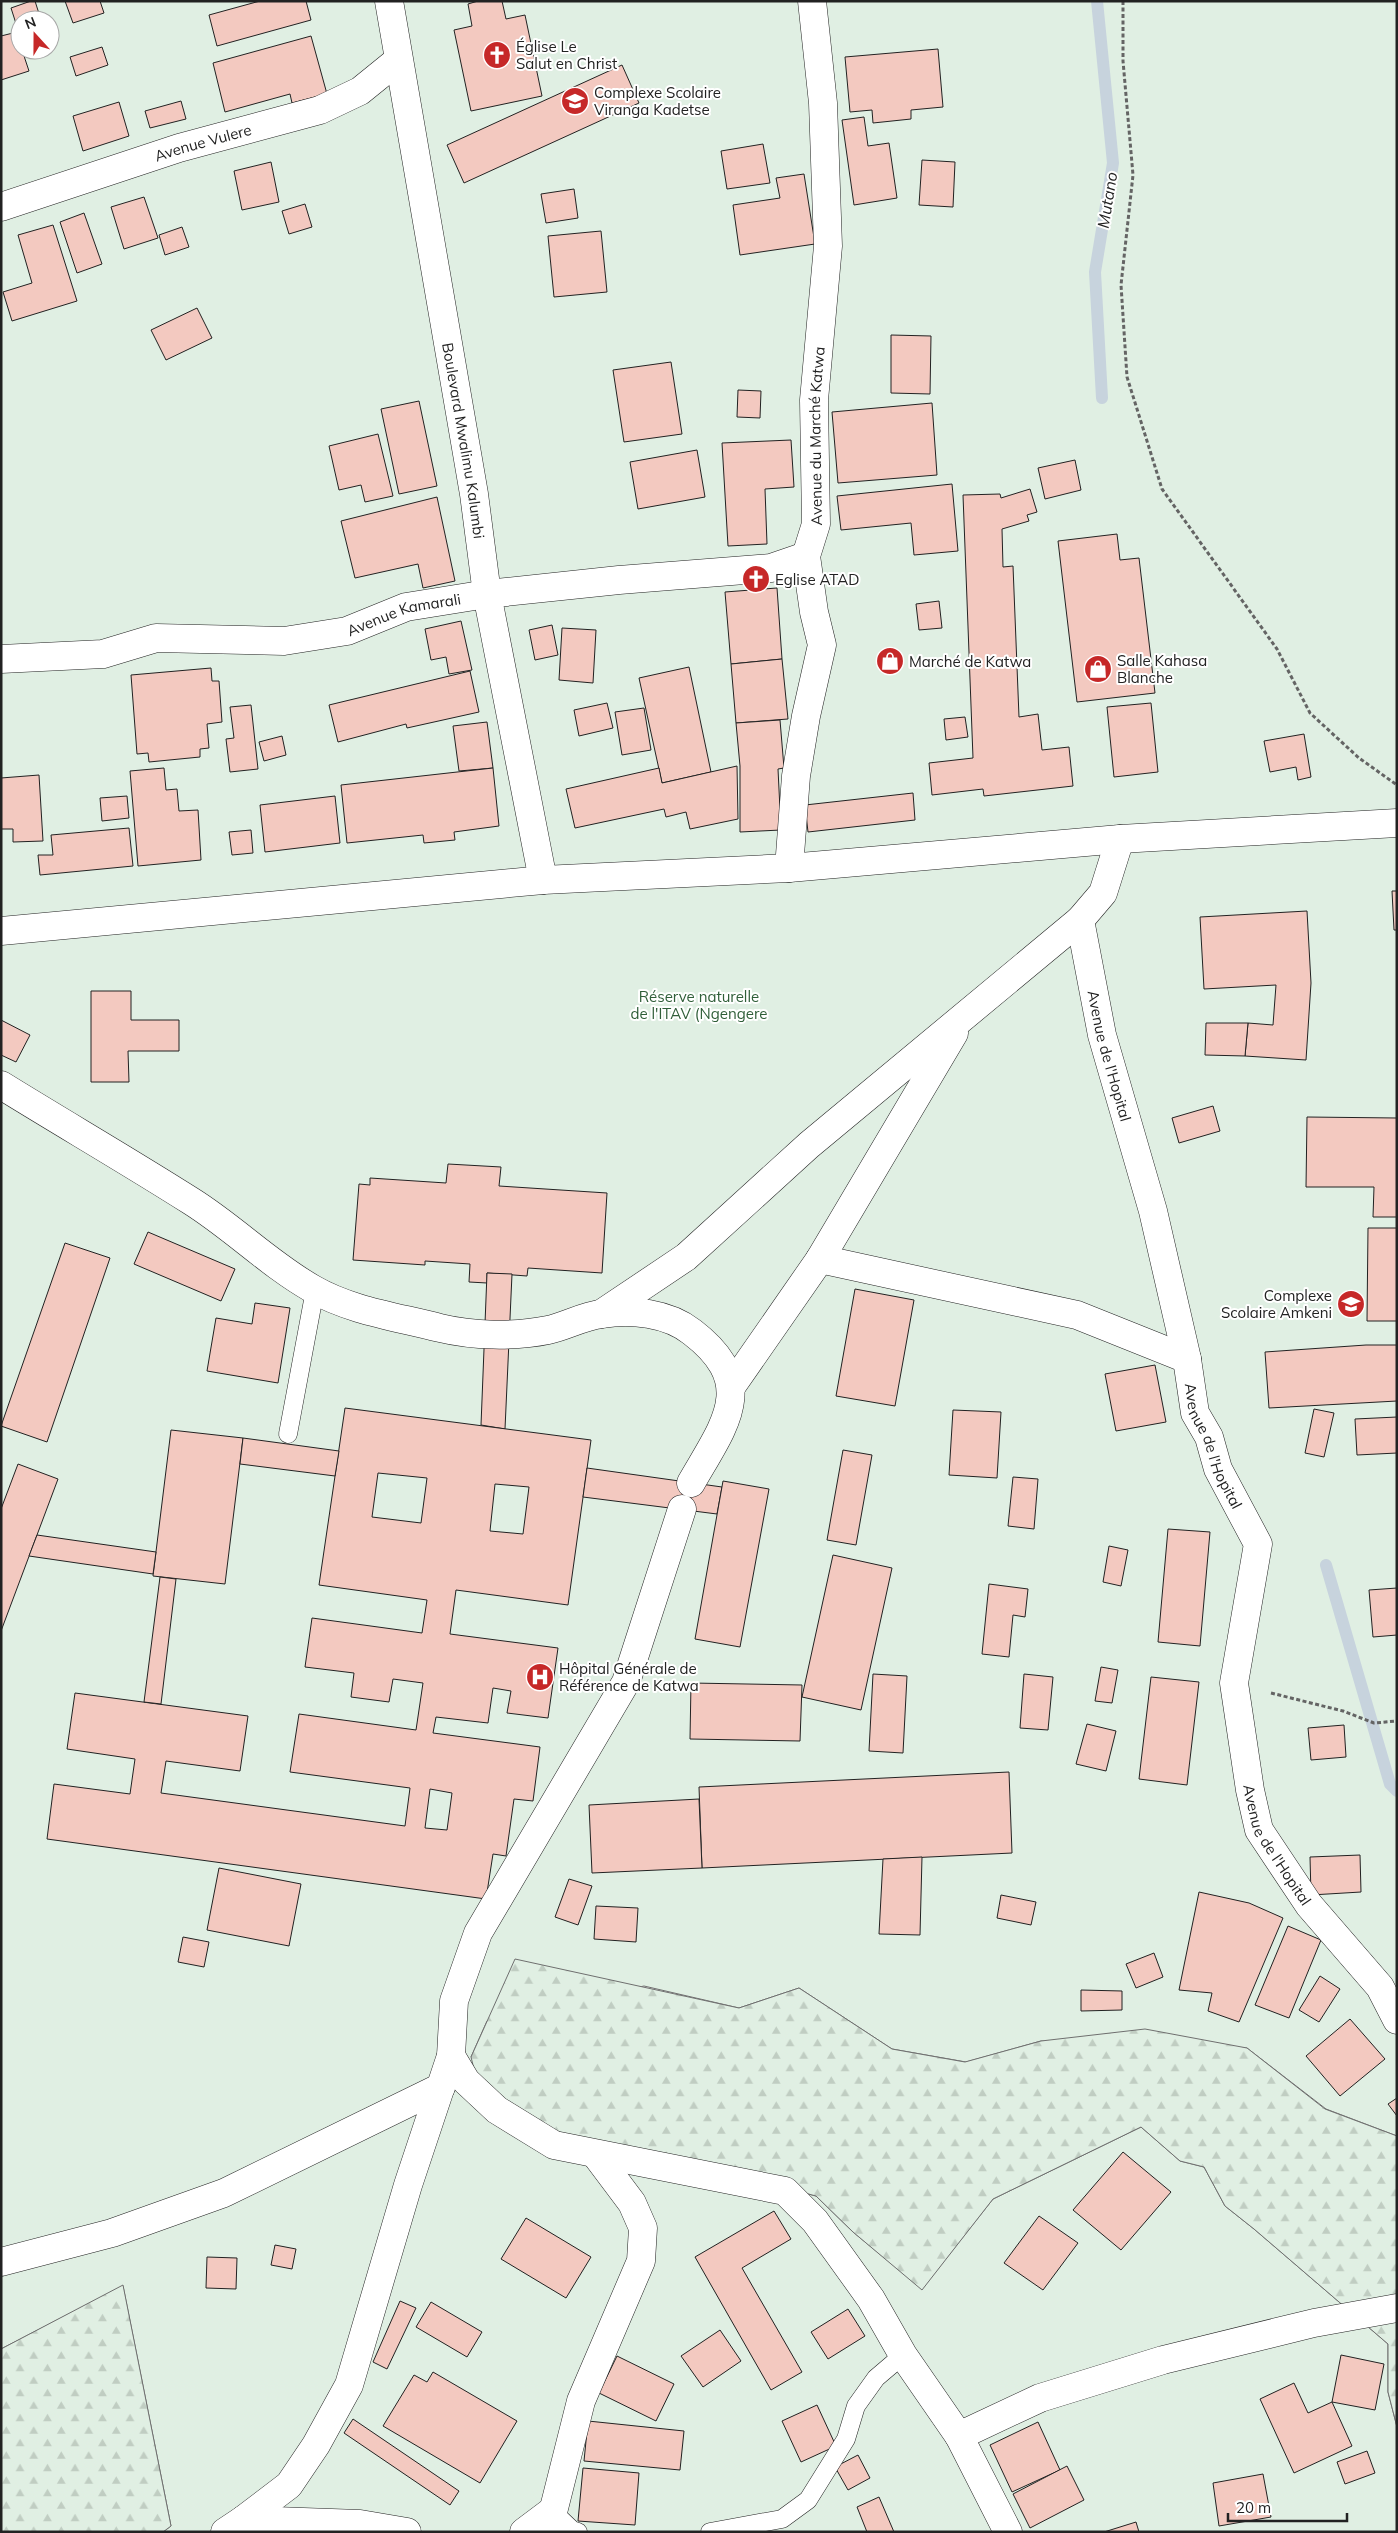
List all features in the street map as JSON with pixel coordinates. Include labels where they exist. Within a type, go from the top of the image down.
[{"type":"street","name":"Boulevard Mwalimu Kalumbi","points":[[388,1],[474,494],[487,594],[543,880]]},
{"type":"street","name":"Avenue du Marché Katwa","points":[[789,868],[796,776],[806,716],[822,645],[814,612],[806,556],[816,524],[814,400],[828,246],[823,103],[812,1]]},
{"type":"street","name":"Avenue Vulere","points":[[1,207],[179,148],[320,110],[360,91],[397,61]]},
{"type":"street","name":"Avenue Kamarali","points":[[1,659],[103,654],[156,638],[284,641],[347,631],[406,607],[487,594],[618,580],[771,568],[806,556]]},
{"type":"street","points":[[1,931],[543,880],[789,868],[1120,839],[1397,822]]},
{"type":"street","points":[[601,1314],[686,1257],[809,1145],[1080,920],[1103,892],[1120,839]]},
{"type":"street","name":"Avenue de l'Hopital","points":[[1080,920],[1102,1035],[1153,1212],[1187,1359],[1195,1413],[1209,1437],[1218,1469],[1258,1544],[1234,1683],[1250,1790],[1259,1830],[1309,1905],[1380,1987],[1397,2020]]},
{"type":"street","points":[[731,1387],[820,1259],[964,1016]]},
{"type":"street","points":[[1,1085],[194,1202],[270,1262],[315,1290],[352,1306],[446,1329],[498,1335],[548,1330],[601,1314],[633,1312],[660,1316],[691,1330],[718,1355],[731,1387],[730,1408],[724,1425],[691,1483]]},
{"type":"street","points":[[820,1259],[1077,1315],[1187,1359]]},
{"type":"street","points":[[234,2526],[289,2485],[316,2445],[349,2385],[408,2185],[451,2056],[454,2001],[478,1933],[626,1682],[682,1509]]},
{"type":"street","points":[[451,2056],[466,2081],[497,2110],[554,2145],[596,2155],[785,2191],[815,2221],[842,2255],[871,2299],[904,2355],[959,2436],[1008,2532]]},
{"type":"street","points":[[1,2262],[112,2233],[224,2193],[441,2087]]},
{"type":"street","points":[[524,2532],[550,2521],[581,2401],[641,2261],[642,2228],[632,2203],[596,2155]]},
{"type":"street","points":[[959,2436],[1040,2398],[1163,2360],[1314,2323],[1397,2308]]},
{"type":"street","points":[[234,2526],[360,2524],[407,2532]]},
{"type":"lane","points":[[288,1434],[315,1290]]},
{"type":"lane","points":[[710,2532],[782,2519],[808,2500],[846,2439],[856,2406],[876,2378],[904,2355]]},
{"type":"lane","points":[[550,2521],[578,2532]]},
{"type":"path","points":[[1122,1],[1123,61],[1133,175],[1121,285],[1127,377],[1162,489],[1277,649],[1310,713],[1359,758],[1397,786]]},
{"type":"path","points":[[1234,1683],[1343,1711],[1374,1723],[1397,1721]]},
{"type":"green space","name":"Réserve naturelle de l'ITAV (Ngengere","points":[[1,1],[1397,1],[1397,2136],[1326,2109],[1247,2048],[1041,2041],[966,2062],[892,2049],[799,1988],[739,2008],[644,1986],[487,2021],[471,2057],[730,2173],[816,2196],[853,2232],[922,2289],[993,2199],[1141,2127],[1180,2161],[1204,2167],[1225,2206],[1388,2344],[1388,2392],[1397,2427],[1397,2532],[163,2532],[171,2526],[123,2286],[1,2349]]},
{"type":"green space","points":[[515,1959],[739,2008],[799,1988],[892,2049],[965,2062],[1041,2041],[1145,2029],[1247,2048],[1325,2109],[1397,2136],[1397,2427],[1388,2392],[1388,2344],[1225,2206],[1204,2167],[1180,2161],[1141,2127],[993,2199],[922,2290],[853,2232],[816,2196],[730,2173],[554,2136],[498,2099],[475,2073],[471,2057]]},
{"type":"green space","points":[[123,2285],[171,2526],[163,2532],[1,2532],[1,2349]]},
{"type":"building","points":[[35,1],[38,10],[12,10],[11,8]]},
{"type":"building","points":[[65,1],[100,1],[104,13],[73,23]]},
{"type":"building","points":[[260,1],[306,1],[311,20],[217,46],[209,15]]},
{"type":"building","points":[[478,1],[502,1],[506,19],[525,15],[542,96],[471,111],[454,30],[472,26],[468,4]]},
{"type":"building","points":[[10,34],[10,60],[25,60],[29,71],[1,80],[1,36]]},
{"type":"building","points":[[311,36],[327,94],[292,103],[290,94],[225,112],[213,63]]},
{"type":"building","points":[[102,47],[108,65],[76,76],[70,57]]},
{"type":"building","points":[[938,49],[943,107],[911,110],[911,119],[873,123],[872,110],[850,112],[845,57]]},
{"type":"building","points":[[622,65],[639,103],[464,183],[447,145]]},
{"type":"building","points":[[181,101],[186,119],[150,128],[145,111]]},
{"type":"building","points":[[119,102],[129,136],[83,151],[73,116]]},
{"type":"building","points":[[864,117],[868,146],[889,143],[897,198],[854,205],[842,120]]},
{"type":"building","points":[[763,144],[770,183],[727,189],[721,151]]},
{"type":"building","points":[[922,160],[955,162],[953,207],[919,205]]},
{"type":"building","points":[[271,162],[279,202],[242,210],[234,171]]},
{"type":"building","points":[[804,174],[815,244],[740,255],[733,205],[780,198],[776,178]]},
{"type":"building","points":[[574,189],[578,218],[546,223],[541,194]]},
{"type":"building","points":[[144,197],[158,238],[124,249],[111,207]]},
{"type":"building","points":[[305,204],[312,227],[289,234],[282,211]]},
{"type":"building","points":[[84,213],[102,264],[77,273],[60,222]]},
{"type":"building","points":[[53,225],[77,301],[12,321],[3,292],[32,283],[18,235]]},
{"type":"building","points":[[182,227],[189,247],[165,255],[159,235]]},
{"type":"building","points":[[601,231],[607,292],[554,297],[548,236]]},
{"type":"building","points":[[197,308],[212,338],[166,360],[151,330]]},
{"type":"building","points":[[891,335],[931,336],[930,394],[891,393]]},
{"type":"building","points":[[671,362],[682,434],[624,442],[613,370]]},
{"type":"building","points":[[738,390],[761,391],[760,418],[737,417]]},
{"type":"building","points":[[419,401],[437,486],[399,494],[381,409]]},
{"type":"building","points":[[932,403],[937,475],[838,483],[832,412]]},
{"type":"building","points":[[378,434],[393,496],[365,502],[361,485],[339,490],[329,446]]},
{"type":"building","points":[[791,440],[794,487],[765,489],[767,544],[728,546],[722,443]]},
{"type":"building","points":[[697,450],[705,497],[638,509],[630,462]]},
{"type":"building","points":[[1075,460],[1081,490],[1045,499],[1038,468]]},
{"type":"building","points":[[952,484],[958,551],[914,555],[911,523],[841,530],[837,496]]},
{"type":"building","points":[[1030,489],[1037,512],[1027,515],[1029,521],[1002,529],[1003,567],[1013,566],[1019,717],[1038,714],[1042,750],[1069,747],[1073,786],[984,796],[983,789],[932,795],[929,763],[973,758],[963,495],[1000,494],[1001,498]]},
{"type":"building","points":[[437,497],[455,581],[423,588],[418,564],[355,578],[341,521]]},
{"type":"building","points":[[1117,534],[1120,560],[1139,558],[1155,693],[1077,702],[1058,541]]},
{"type":"building","points":[[777,588],[782,659],[731,664],[725,592]]},
{"type":"building","points":[[939,601],[942,628],[919,630],[916,604]]},
{"type":"building","points":[[461,621],[472,670],[449,674],[446,657],[431,660],[425,629]]},
{"type":"building","points":[[552,625],[558,655],[535,660],[529,630]]},
{"type":"building","points":[[562,628],[596,630],[593,683],[559,680]]},
{"type":"building","points":[[782,659],[788,719],[736,723],[731,664]]},
{"type":"building","points":[[689,667],[711,772],[662,783],[639,678]]},
{"type":"building","points":[[211,668],[212,681],[219,681],[222,722],[207,724],[209,748],[200,749],[200,757],[149,762],[148,753],[137,754],[131,675]]},
{"type":"building","points":[[470,671],[479,712],[407,728],[406,724],[338,742],[329,705]]},
{"type":"building","points":[[607,703],[613,728],[579,736],[574,710]]},
{"type":"building","points":[[1151,703],[1158,772],[1114,777],[1107,707]]},
{"type":"building","points":[[251,705],[258,769],[230,772],[226,739],[234,738],[230,707]]},
{"type":"building","points":[[644,708],[651,750],[622,755],[615,712]]},
{"type":"building","points":[[965,717],[968,737],[946,740],[944,719]]},
{"type":"building","points":[[780,720],[784,768],[778,769],[781,830],[740,832],[740,766],[736,723]]},
{"type":"building","points":[[487,722],[493,768],[459,771],[453,726]]},
{"type":"building","points":[[1304,734],[1311,777],[1298,780],[1296,767],[1270,772],[1264,741]]},
{"type":"building","points":[[282,736],[286,755],[264,761],[259,742]]},
{"type":"building","points":[[737,766],[738,819],[690,829],[686,812],[666,817],[664,809],[575,828],[566,789],[659,768],[662,783]]},
{"type":"building","points":[[164,768],[166,790],[177,789],[179,811],[198,810],[201,860],[138,866],[130,771]]},
{"type":"building","points":[[493,768],[499,826],[454,832],[455,840],[424,843],[423,835],[347,843],[341,785]]},
{"type":"building","points":[[39,775],[43,841],[13,842],[13,829],[1,829],[1,778]]},
{"type":"building","points":[[913,793],[915,820],[808,832],[805,805]]},
{"type":"building","points":[[127,796],[129,818],[102,821],[100,798]]},
{"type":"building","points":[[335,796],[340,843],[265,852],[260,805]]},
{"type":"building","points":[[129,828],[133,866],[40,875],[38,855],[53,855],[51,835]]},
{"type":"building","points":[[251,830],[253,853],[232,855],[229,832]]},
{"type":"building","points":[[1392,891],[1397,891],[1397,930],[1394,930]]},
{"type":"building","points":[[1307,911],[1311,983],[1306,1060],[1245,1056],[1248,1023],[1273,1025],[1276,985],[1204,989],[1200,917]]},
{"type":"building","points":[[91,991],[131,991],[131,1020],[179,1020],[179,1051],[128,1051],[129,1082],[91,1082]]},
{"type":"building","points":[[1,1020],[30,1035],[16,1062],[1,1055]]},
{"type":"building","points":[[1206,1023],[1248,1023],[1245,1056],[1205,1055]]},
{"type":"building","points":[[1213,1106],[1220,1131],[1179,1143],[1172,1118]]},
{"type":"building","points":[[1307,1117],[1397,1118],[1397,1217],[1373,1217],[1374,1187],[1306,1187]]},
{"type":"building","points":[[448,1164],[501,1167],[499,1186],[607,1193],[602,1273],[528,1268],[527,1276],[487,1273],[487,1283],[469,1282],[470,1264],[425,1261],[425,1265],[353,1260],[359,1184],[370,1185],[370,1178],[446,1183]]},
{"type":"building","points":[[1368,1228],[1397,1228],[1397,1321],[1367,1321]]},
{"type":"building","points":[[148,1232],[235,1269],[221,1301],[134,1264]]},
{"type":"building","points":[[65,1243],[110,1258],[47,1442],[1,1426]]},
{"type":"building","points":[[487,1273],[512,1274],[505,1429],[481,1425]]},
{"type":"building","points":[[855,1289],[914,1300],[895,1406],[836,1396]]},
{"type":"building","points":[[255,1303],[290,1308],[278,1383],[207,1371],[216,1318],[252,1324]]},
{"type":"building","points":[[1366,1345],[1397,1345],[1397,1401],[1269,1408],[1265,1352]]},
{"type":"building","points":[[1155,1365],[1166,1422],[1116,1431],[1105,1374]]},
{"type":"building","points":[[345,1408],[591,1440],[568,1605],[456,1590],[450,1634],[558,1648],[548,1718],[507,1713],[511,1691],[493,1688],[488,1723],[436,1717],[433,1733],[540,1747],[533,1801],[514,1799],[506,1856],[493,1854],[486,1899],[47,1839],[54,1784],[130,1794],[135,1759],[67,1749],[75,1693],[248,1716],[240,1771],[166,1761],[161,1793],[405,1826],[410,1788],[290,1772],[299,1714],[416,1730],[423,1683],[393,1679],[389,1702],[351,1697],[354,1673],[305,1667],[312,1618],[422,1633],[427,1600],[319,1585]],"holes":[[[378,1473],[427,1478],[421,1523],[372,1517]],[[495,1484],[529,1487],[523,1534],[490,1531]],[[430,1789],[452,1793],[447,1830],[425,1828]]]},
{"type":"building","points":[[1314,1409],[1334,1413],[1324,1457],[1305,1453]]},
{"type":"building","points":[[953,1410],[1001,1412],[997,1478],[949,1475]]},
{"type":"building","points":[[1397,1417],[1397,1453],[1357,1455],[1355,1419]]},
{"type":"building","points":[[171,1430],[243,1438],[225,1584],[153,1576]]},
{"type":"building","points":[[243,1438],[339,1451],[335,1476],[240,1464]]},
{"type":"building","points":[[843,1450],[872,1455],[856,1545],[827,1540]]},
{"type":"building","points":[[18,1464],[58,1479],[1,1631],[1,1509]]},
{"type":"building","points":[[587,1468],[722,1487],[717,1514],[583,1497]]},
{"type":"building","points":[[1013,1477],[1038,1479],[1034,1529],[1008,1526]]},
{"type":"building","points":[[723,1481],[769,1489],[740,1647],[695,1639]]},
{"type":"building","points":[[1168,1529],[1210,1532],[1200,1646],[1158,1642]]},
{"type":"building","points":[[37,1535],[156,1552],[153,1574],[29,1556]]},
{"type":"building","points":[[1109,1546],[1128,1550],[1121,1586],[1103,1582]]},
{"type":"building","points":[[833,1555],[892,1568],[861,1710],[802,1697]]},
{"type":"building","points":[[160,1577],[176,1579],[161,1704],[144,1702]]},
{"type":"building","points":[[989,1584],[1028,1589],[1025,1617],[1013,1615],[1009,1657],[982,1654]]},
{"type":"building","points":[[1397,1588],[1397,1635],[1373,1637],[1369,1590]]},
{"type":"building","points":[[1101,1667],[1118,1670],[1112,1703],[1095,1701]]},
{"type":"building","points":[[873,1674],[907,1676],[903,1753],[869,1751]]},
{"type":"building","points":[[1024,1674],[1053,1677],[1048,1730],[1020,1728]]},
{"type":"building","points":[[1151,1677],[1199,1682],[1187,1785],[1139,1779]]},
{"type":"building","points":[[691,1683],[802,1685],[800,1741],[690,1739]]},
{"type":"building","points":[[1087,1724],[1116,1731],[1106,1771],[1076,1764]]},
{"type":"building","points":[[1344,1725],[1346,1757],[1311,1760],[1308,1728]]},
{"type":"building","points":[[1009,1772],[1012,1853],[702,1868],[699,1787]]},
{"type":"building","points":[[699,1799],[702,1868],[592,1873],[589,1805]]},
{"type":"building","points":[[1360,1855],[1361,1892],[1311,1895],[1310,1857]]},
{"type":"building","points":[[922,1857],[920,1935],[879,1934],[883,1859]]},
{"type":"building","points":[[219,1868],[301,1884],[289,1946],[207,1930]]},
{"type":"building","points":[[569,1879],[592,1886],[578,1925],[555,1917]]},
{"type":"building","points":[[1199,1892],[1249,1903],[1283,1918],[1239,2022],[1208,2011],[1212,1993],[1179,1990]]},
{"type":"building","points":[[1001,1895],[1036,1902],[1031,1925],[997,1918]]},
{"type":"building","points":[[596,1906],[638,1908],[636,1942],[594,1939]]},
{"type":"building","points":[[1288,1926],[1321,1940],[1289,2018],[1255,2005]]},
{"type":"building","points":[[183,1937],[209,1942],[204,1967],[178,1962]]},
{"type":"building","points":[[1154,1953],[1163,1977],[1136,1988],[1126,1964]]},
{"type":"building","points":[[1320,1976],[1340,1989],[1319,2022],[1299,2010]]},
{"type":"building","points":[[1081,1990],[1122,1991],[1122,2010],[1081,2011]]},
{"type":"building","points":[[1350,2019],[1385,2059],[1340,2096],[1306,2056]]},
{"type":"building","points":[[1397,2098],[1397,2116],[1388,2104]]},
{"type":"building","points":[[1123,2152],[1171,2192],[1121,2250],[1073,2210]]},
{"type":"building","points":[[774,2211],[791,2239],[742,2268],[802,2372],[771,2390],[695,2257]]},
{"type":"building","points":[[1039,2216],[1078,2243],[1043,2290],[1004,2263]]},
{"type":"building","points":[[526,2218],[591,2257],[566,2298],[501,2259]]},
{"type":"building","points":[[275,2245],[296,2249],[292,2269],[271,2265]]},
{"type":"building","points":[[207,2257],[237,2258],[236,2289],[206,2288]]},
{"type":"building","points":[[400,2301],[416,2308],[387,2369],[373,2362]]},
{"type":"building","points":[[431,2302],[482,2332],[467,2357],[416,2327]]},
{"type":"building","points":[[848,2309],[865,2336],[828,2359],[811,2332]]},
{"type":"building","points":[[720,2330],[741,2361],[703,2387],[681,2356]]},
{"type":"building","points":[[1341,2355],[1384,2364],[1375,2410],[1332,2402]]},
{"type":"building","points":[[617,2356],[674,2384],[656,2421],[599,2393]]},
{"type":"building","points":[[433,2372],[517,2421],[480,2483],[383,2426],[414,2375],[427,2382]]},
{"type":"building","points":[[1294,2383],[1308,2413],[1332,2402],[1352,2446],[1294,2473],[1260,2399]]},
{"type":"building","points":[[817,2405],[836,2446],[801,2462],[782,2421]]},
{"type":"building","points":[[353,2419],[459,2491],[450,2505],[344,2433]]},
{"type":"building","points":[[588,2421],[684,2431],[680,2470],[584,2461]]},
{"type":"building","points":[[1038,2422],[1060,2470],[1012,2492],[990,2445]]},
{"type":"building","points":[[1367,2451],[1375,2473],[1345,2484],[1337,2462]]},
{"type":"building","points":[[858,2455],[870,2478],[848,2490],[835,2467]]},
{"type":"building","points":[[1067,2466],[1084,2500],[1030,2528],[1013,2494]]},
{"type":"building","points":[[583,2468],[639,2473],[635,2525],[578,2521]]},
{"type":"building","points":[[1263,2474],[1271,2517],[1219,2526],[1213,2483]]},
{"type":"building","points":[[879,2497],[894,2532],[867,2532],[857,2507]]},
{"type":"building","points":[[1136,2522],[1139,2532],[1104,2532]]},
{"type":"waterway","name":"Mutano","points":[[1097,1],[1113,163],[1095,272],[1102,398]]},
{"type":"waterway","points":[[1326,1565],[1390,1784],[1397,1791]]},
{"type":"place","name":"Église Le Salut en Christ","points":[[497,55]]},
{"type":"place","name":"Complexe Scolaire Viranga Kadetse","points":[[575,101]]},
{"type":"place","name":"Eglise ATAD","points":[[756,579]]},
{"type":"place","name":"Marché de Katwa","points":[[890,661]]},
{"type":"place","name":"Salle Kahasa Blanche","points":[[1098,669]]},
{"type":"place","name":"Complexe Scolaire Amkeni","points":[[1351,1304]]},
{"type":"place","name":"Hôpital Générale de Référence de Katwa","points":[[540,1677]]}]
